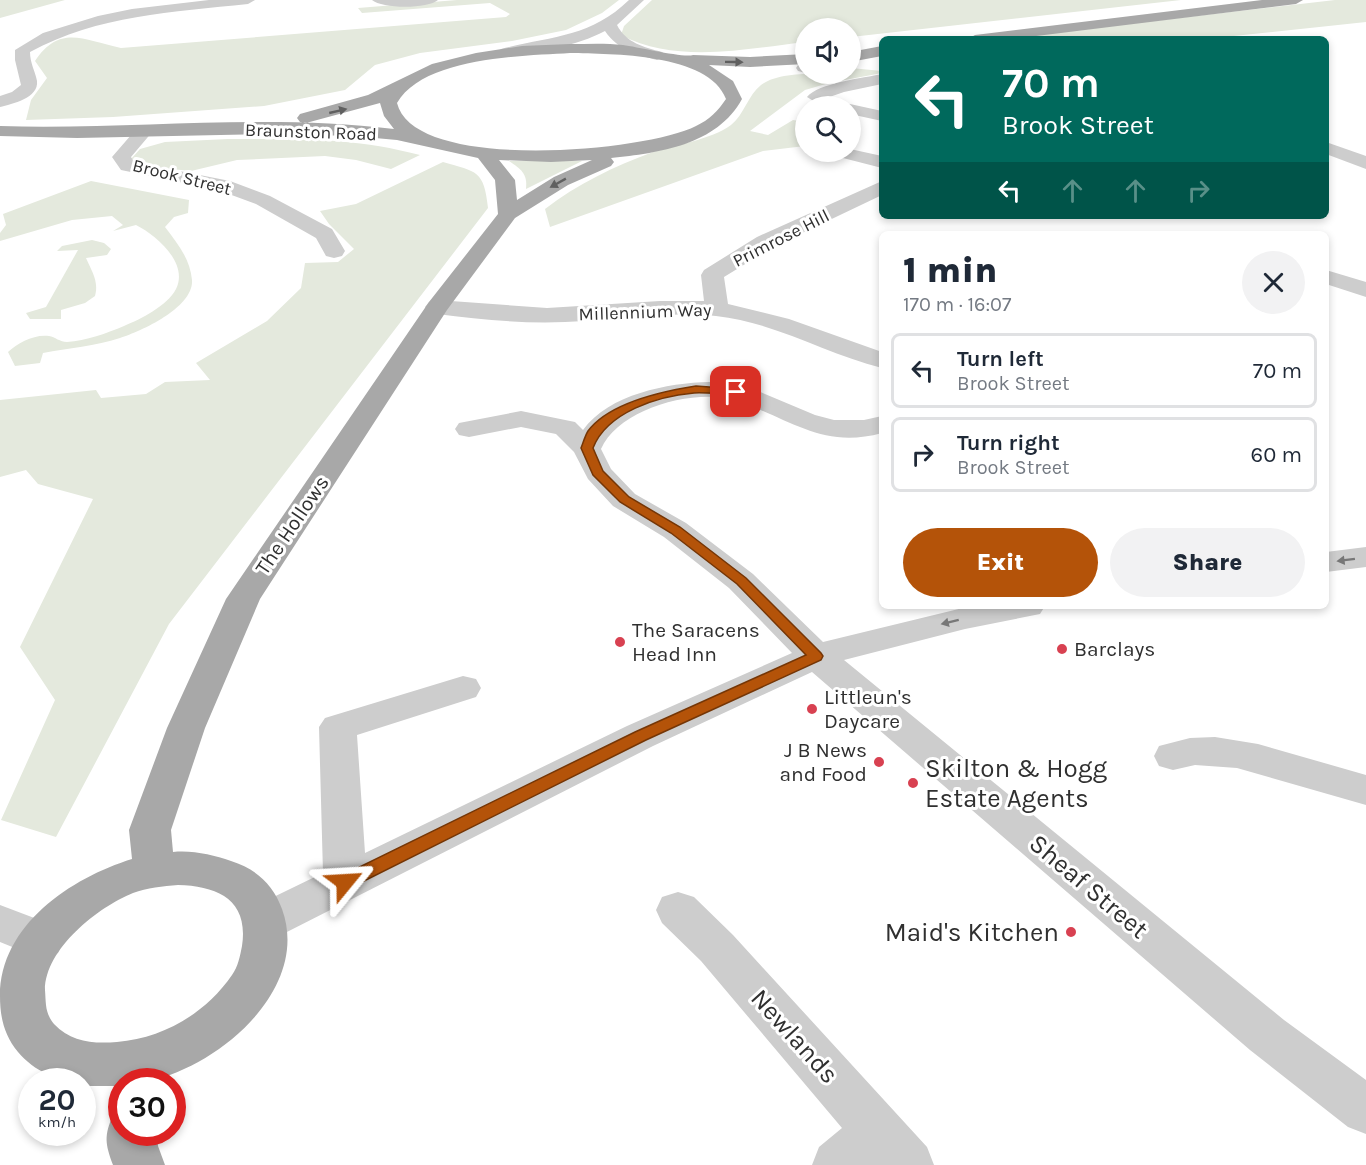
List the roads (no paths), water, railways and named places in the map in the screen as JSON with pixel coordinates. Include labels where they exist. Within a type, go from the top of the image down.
[{"type":"main road","points":[[1000,36],[1296,0]]},
{"type":"main road","name":"Braunston Road","points":[[197,130],[303,119],[347,109],[396,90],[411,79],[437,67],[506,52],[593,48],[676,58]]},
{"type":"main road","points":[[396,90],[388,103],[390,115],[404,129],[425,139],[484,153],[581,156],[631,150],[679,139],[709,127],[727,113],[741,94],[709,71],[676,58]]},
{"type":"main road","points":[[676,58],[795,65]]},
{"type":"main road","points":[[772,76],[795,69]]},
{"type":"main road","name":"Braunston Road","points":[[0,131],[310,129],[425,139]]},
{"type":"main road","name":"The Hollows","points":[[154,871],[150,830],[186,728],[243,599],[436,307],[508,214],[561,180],[631,150]]},
{"type":"main road","points":[[484,153],[505,180],[508,214]]},
{"type":"main road","points":[[108,1069],[67,1060],[49,1051],[34,1037],[12,1024],[28,965],[42,940],[72,909],[117,882],[154,871],[197,868],[236,881],[247,890],[260,907],[265,922],[267,940],[264,957],[252,984],[239,1002],[206,1032],[139,1068]]},
{"type":"main road","points":[[132,1146],[139,1165]]},
{"type":"street","points":[[0,102],[18,96],[29,87],[30,77],[22,56],[23,50],[55,33],[127,15],[248,0]]},
{"type":"street","points":[[380,0],[401,3],[431,0]]},
{"type":"street","points":[[506,52],[576,39],[609,24],[637,0]]},
{"type":"street","points":[[609,24],[613,35],[620,42],[657,55]]},
{"type":"street","points":[[818,96],[838,88],[879,80]]},
{"type":"street","points":[[861,111],[879,115]]},
{"type":"street","name":"Brook Street","points":[[144,131],[121,157],[128,166],[223,185],[262,200],[324,234],[334,251]]},
{"type":"street","points":[[1329,148],[1366,163]]},
{"type":"street","points":[[861,157],[879,161]]},
{"type":"street","name":"Primrose Hill","points":[[717,309],[712,274],[765,242],[879,188]]},
{"type":"street","points":[[1329,277],[1366,290]]},
{"type":"street","name":"Millennium Way","points":[[436,307],[512,316],[665,308],[717,309],[758,316],[797,328],[846,350],[879,359]]},
{"type":"street","points":[[587,448],[593,432],[619,412],[664,394],[696,390],[736,392],[824,428],[865,430],[879,425]]},
{"type":"street","points":[[469,429],[521,419],[566,428],[587,448],[598,472],[624,500],[675,530],[741,581],[816,656]]},
{"type":"street","points":[[1329,562],[1366,557]]},
{"type":"street","points":[[265,922],[640,736],[816,656],[965,618],[1012,609]]},
{"type":"street","name":"Sheaf Street","points":[[816,656],[1267,1035],[1366,1110]]},
{"type":"street","points":[[345,882],[338,727],[463,688]]},
{"type":"street","points":[[1173,756],[1195,751],[1240,753],[1336,784],[1366,790]]},
{"type":"street","name":"Newlands","points":[[678,910],[717,948],[893,1148]]},
{"type":"street","points":[[0,923],[42,940]]},
{"type":"street","points":[[838,1165],[893,1148]]},
{"type":"place","name":"The Saracens Head Inn","points":[[620,642]]},
{"type":"place","name":"Barclays","points":[[1062,649]]},
{"type":"place","name":"Littleun's Daycare","points":[[812,709]]},
{"type":"place","name":"J B News and Food","points":[[879,762]]},
{"type":"place","name":"Skilton & Hogg Estate Agents","points":[[913,783]]},
{"type":"place","name":"Maid's Kitchen","points":[[1071,932]]}]
